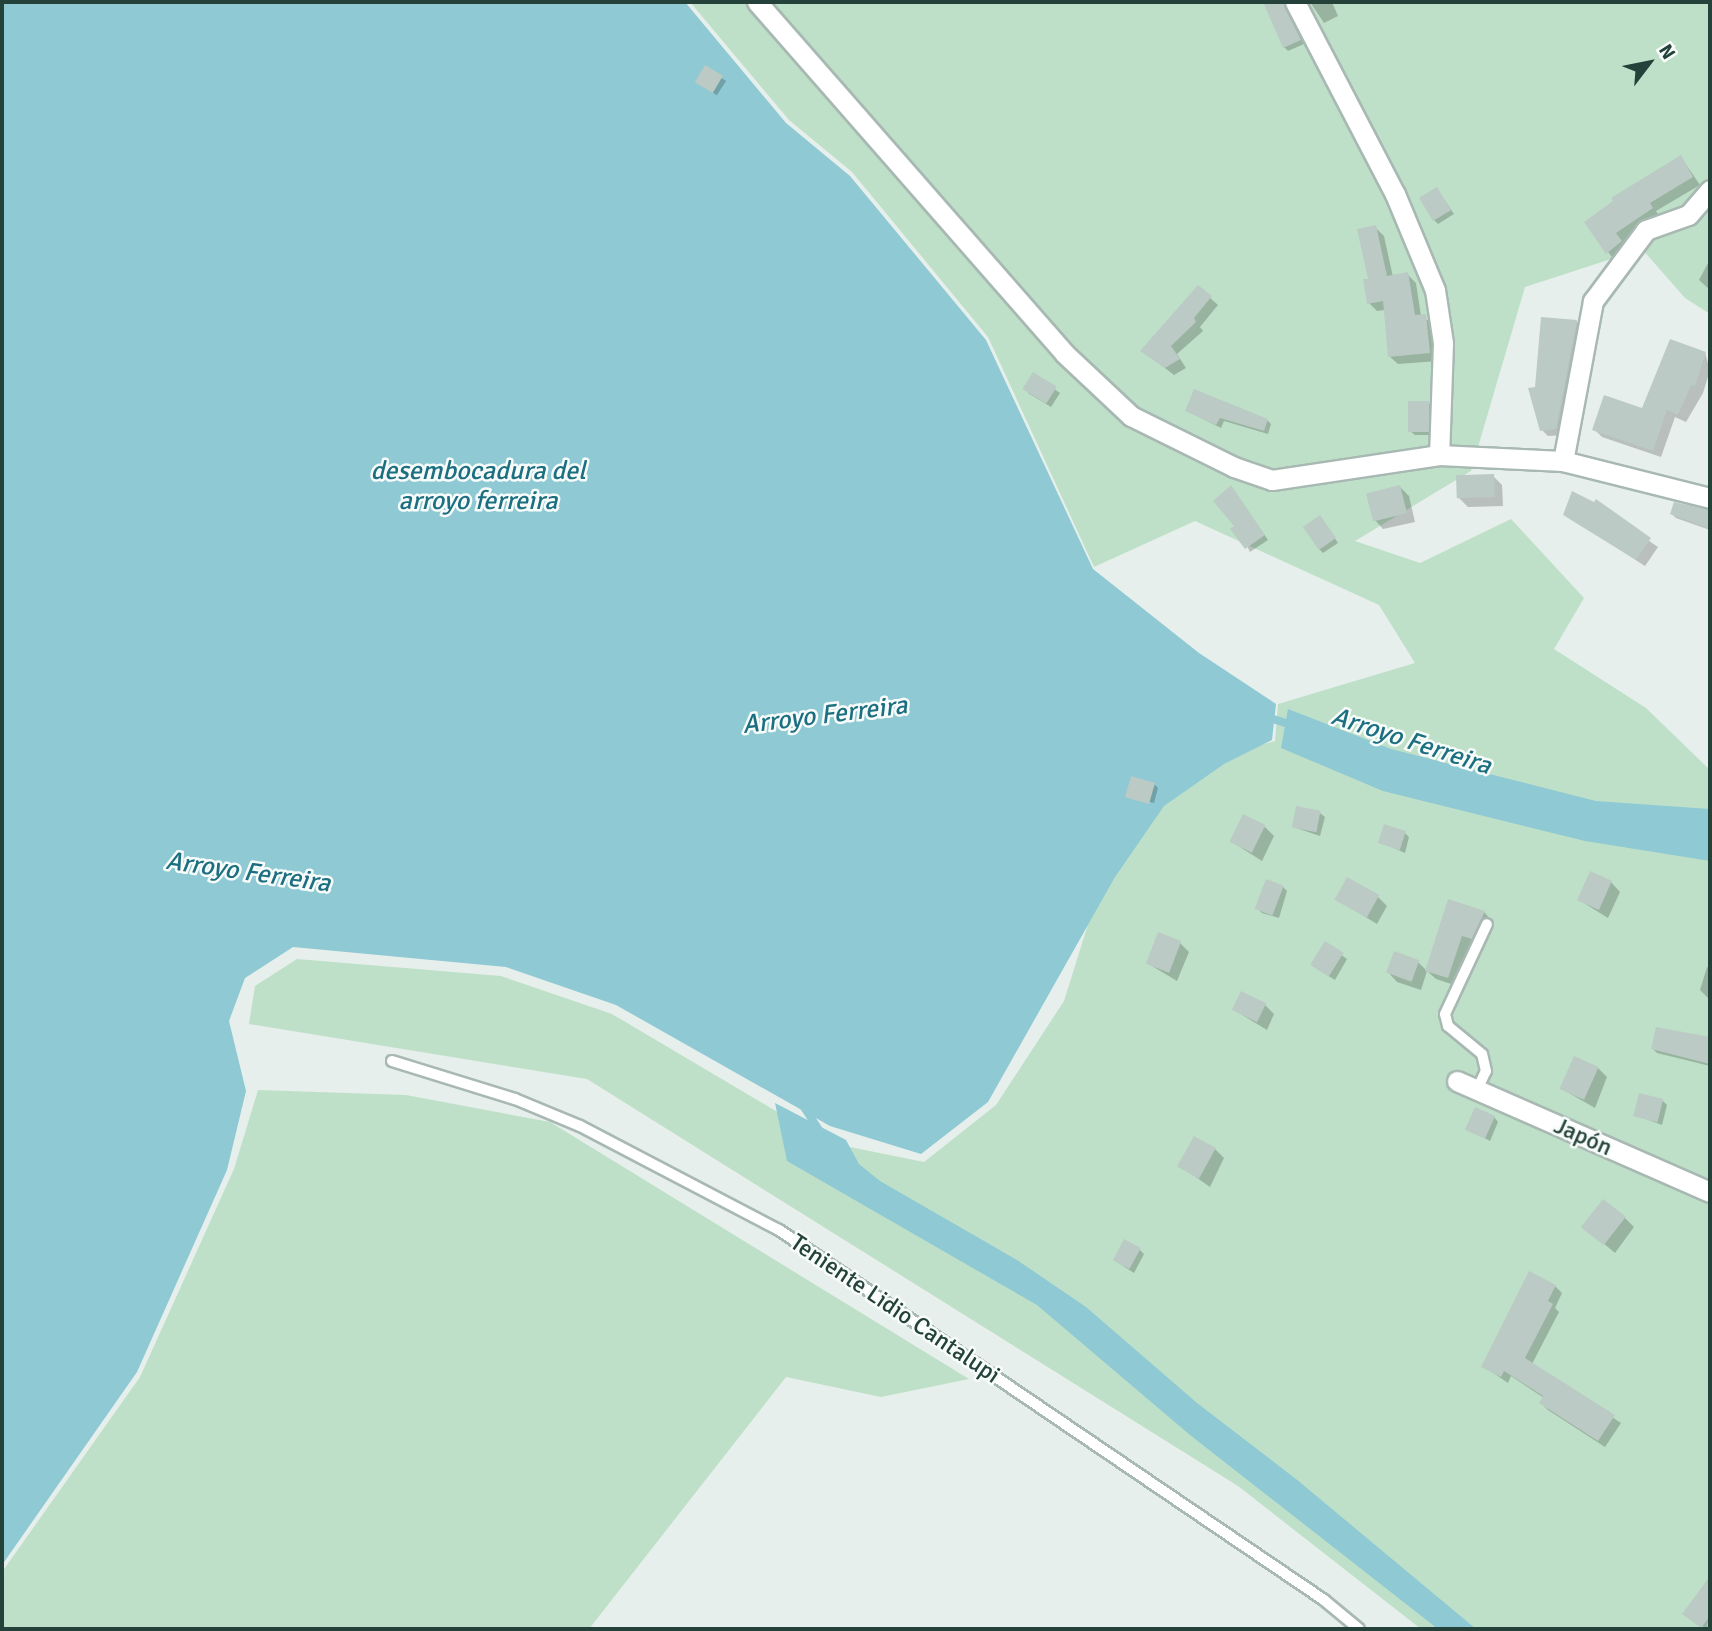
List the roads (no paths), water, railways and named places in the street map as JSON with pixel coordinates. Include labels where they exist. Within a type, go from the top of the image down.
[{"type":"street","points":[[757,2],[1064,353],[1131,416],[1234,467],[1272,480],[1439,455],[1563,461],[1710,498]]},
{"type":"street","points":[[1295,2],[1395,194],[1436,290],[1443,343],[1439,455]]},
{"type":"street","points":[[1563,461],[1593,301],[1646,230],[1688,215],[1710,190]]},
{"type":"street","name":"Japón","points":[[1457,1081],[1710,1192]]},
{"type":"lane","points":[[1477,1090],[1486,1071],[1482,1054],[1448,1026],[1445,1013],[1487,924]]},
{"type":"lane","name":"Teniente Lidio Cantalupi","points":[[392,1061],[515,1099],[580,1126],[779,1230],[1324,1600],[1360,1629]]},
{"type":"water","name":"desembocadura del arroyo ferreira","points":[[2,2],[685,2],[786,123],[850,176],[986,340],[1093,569],[1199,653],[1276,704],[1272,740],[1224,764],[1164,806],[1115,877],[988,1102],[921,1154],[830,1126],[616,1005],[506,967],[293,947],[245,978],[229,1021],[246,1091],[227,1170],[137,1372],[2,1565]]},
{"type":"water","points":[[1288,709],[1391,749],[1596,801],[1710,809],[1710,861],[1585,841],[1383,791],[1281,748]]},
{"type":"water","points":[[775,1103],[846,1140],[859,1164],[880,1181],[1017,1260],[1086,1307],[1197,1403],[1296,1479],[1476,1629],[1438,1629],[1190,1435],[1037,1305],[787,1161]]},
{"type":"waterway","name":"Arroyo Ferreira","points":[[1267,717],[1294,726]]},
{"type":"waterway","points":[[804,1107],[820,1132]]}]
